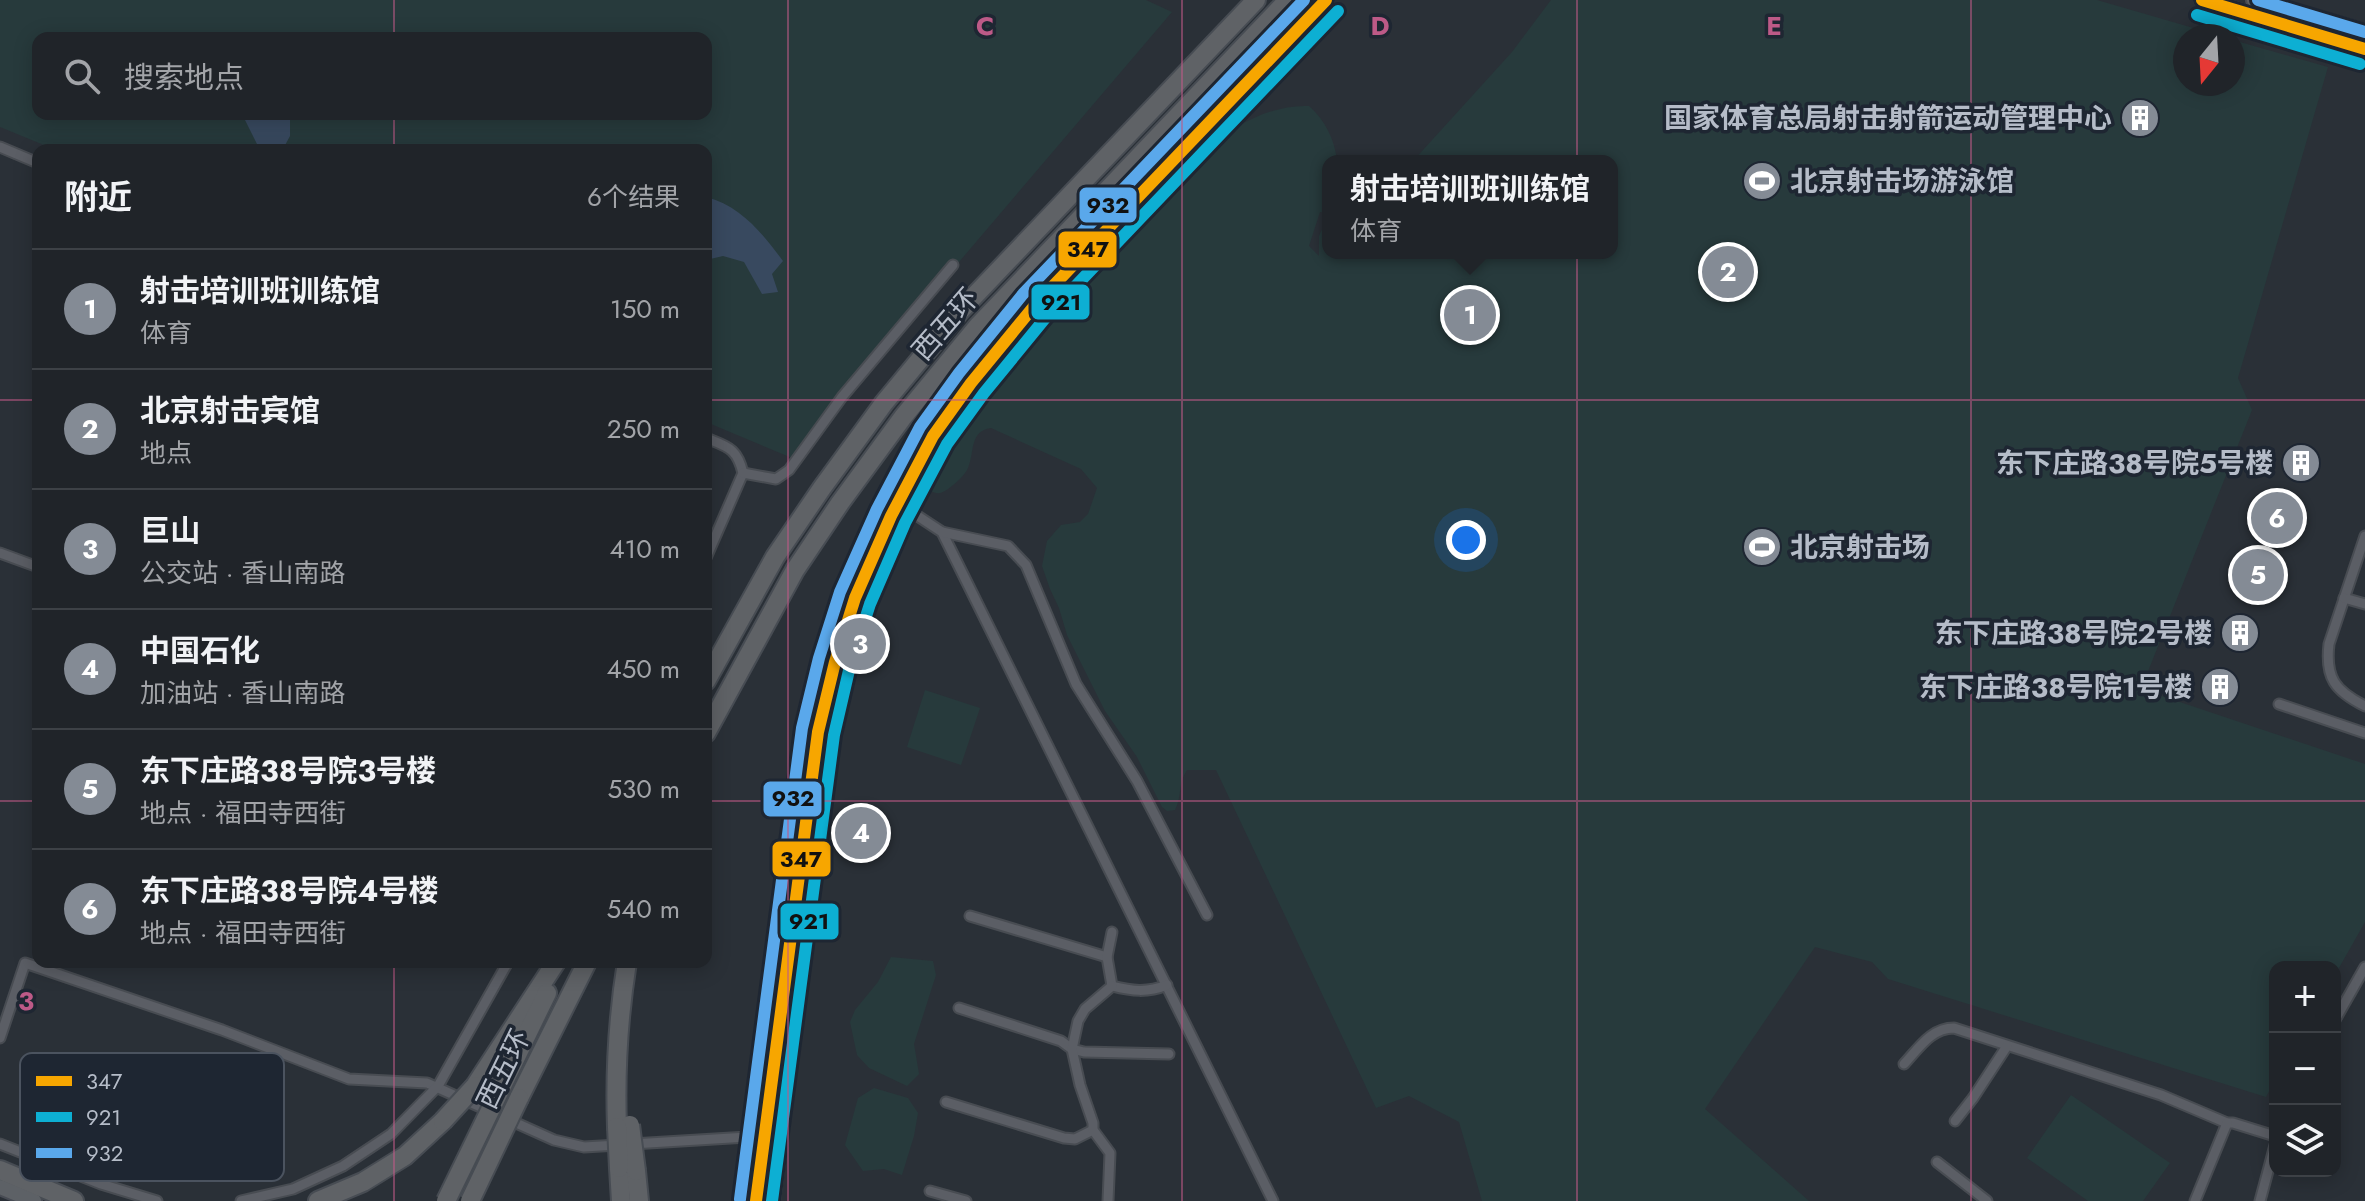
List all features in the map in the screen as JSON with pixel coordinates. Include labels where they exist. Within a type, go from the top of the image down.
[{"type":"highway","name":"西五环","points":[[712,670],[775,557],[884,403],[960,311],[1256,0]]},
{"type":"highway","name":"西五环","points":[[712,722],[795,570],[903,417],[978,326],[1288,0]]},
{"type":"highway","points":[[712,730],[724,699]]},
{"type":"highway","points":[[318,1201],[363,1182],[405,1156],[443,1121],[475,1086],[552,968]]},
{"type":"highway","name":"西五环","points":[[446,1201],[559,968]]},
{"type":"highway","name":"西五环","points":[[470,1201],[584,968]]},
{"type":"highway","points":[[621,1201],[627,1169],[619,1017],[626,968]]},
{"type":"highway","points":[[627,1169],[639,1201]]},
{"type":"highway","points":[[0,1170],[20,1178]]},
{"type":"highway","points":[[26,1181],[74,1201]]},
{"type":"main road","points":[[756,1201],[818,732],[835,662],[872,556],[933,436],[1005,340],[1326,0]]},
{"type":"main road","points":[[2202,0],[2365,49]]},
{"type":"main road","points":[[2254,0],[2365,32]]},
{"type":"main road","points":[[772,1201],[832,706],[860,617],[895,530],[898,503]]},
{"type":"main road","points":[[0,1187],[34,1201]]},
{"type":"street","points":[[0,147],[32,160]]},
{"type":"street","points":[[743,473],[776,479],[789,470],[842,397],[953,265]]},
{"type":"street","points":[[712,441],[732,449],[743,473],[712,544]]},
{"type":"street","points":[[898,503],[942,532],[1008,546],[1026,565],[1076,684],[1137,781],[1207,915]]},
{"type":"street","points":[[942,532],[1273,1201]]},
{"type":"street","points":[[2365,536],[2329,644],[2327,662],[2331,678],[2340,692],[2365,706]]},
{"type":"street","points":[[0,553],[32,565]]},
{"type":"street","points":[[2344,598],[2365,604]]},
{"type":"street","points":[[2279,704],[2365,733]]},
{"type":"street","points":[[970,916],[1107,957]]},
{"type":"street","points":[[1112,932],[1107,957],[1112,986]]},
{"type":"street","points":[[0,1038],[25,963],[32,965]]},
{"type":"street","points":[[2341,1009],[2365,967]]},
{"type":"street","points":[[40,968],[282,1053]]},
{"type":"street","points":[[241,1201],[293,1189],[343,1166],[391,1134],[438,1086],[505,968]]},
{"type":"street","points":[[1112,986],[1133,992],[1155,990],[1167,985]]},
{"type":"street","points":[[1108,1201],[1110,1153],[1093,1130],[1072,1049],[1078,1021],[1085,1009],[1112,986]]},
{"type":"street","points":[[959,1008],[1061,1041],[1072,1049],[1084,1052],[1169,1054]]},
{"type":"street","points":[[1904,1064],[1932,1034],[1943,1028],[1954,1028],[2161,1095],[2227,1123],[2269,1134]]},
{"type":"street","points":[[1955,1121],[2007,1046]]},
{"type":"street","points":[[284,1054],[349,1079],[438,1086],[554,1140],[584,1147],[765,1136]]},
{"type":"street","points":[[946,1102],[1064,1138],[1075,1139],[1093,1130]]},
{"type":"street","points":[[2195,1201],[2227,1123]]},
{"type":"street","points":[[0,1144],[20,1152]]},
{"type":"street","points":[[1937,1162],[1987,1201]]},
{"type":"street","points":[[2260,1201],[2269,1167]]},
{"type":"street","points":[[93,1181],[157,1201]]},
{"type":"street","points":[[930,1191],[966,1201]]},
{"type":"shaded area","points":[[0,0],[1146,0],[1172,12],[792,458],[712,425],[712,144],[41,144],[0,127]]},
{"type":"shaded area","name":"北京射击场","points":[[1551,0],[2097,0],[2180,24],[2173,24],[2173,96],[2245,96],[2245,43],[2328,67],[2238,378],[2252,410],[2141,689],[2365,764],[2365,922],[2341,964],[2341,961],[2269,961],[2269,1091],[2266,1097],[1888,979],[1872,962],[1815,947],[1705,1109],[1809,1201],[1482,1201],[1459,1122],[1409,1096],[1376,1108],[1216,770],[1187,770],[1175,810],[1167,811],[1162,807],[1137,757],[1105,711],[1067,635],[1042,566],[1047,541],[1061,525],[1080,522],[1088,514],[1097,488],[1081,469],[991,428],[979,433],[968,468],[956,483],[940,493],[933,492],[922,487],[921,477],[962,415],[1043,321],[1234,128],[1270,112],[1309,106],[1324,124],[1334,146],[1336,155],[1322,155],[1322,212],[1309,246],[1319,256],[1322,230],[1322,259],[1618,259],[1618,155],[1418,155],[1512,52]]},
{"type":"shaded area","points":[[925,690],[980,708],[961,765],[907,747]]},
{"type":"shaded area","points":[[891,957],[933,961],[936,975],[914,1044],[919,1074],[907,1086],[869,1068],[857,1055],[850,1022]]},
{"type":"shaded area","points":[[874,1088],[908,1098],[918,1113],[902,1175],[884,1169],[863,1171],[845,1145],[858,1098]]},
{"type":"shaded area","points":[[2071,1095],[2170,1163],[2143,1201],[2088,1201],[2027,1158]]},
{"type":"water","points":[[245,120],[290,120],[290,136],[286,144],[257,144]]},
{"type":"water","points":[[712,199],[740,214],[759,231],[783,261],[772,274],[778,292],[762,294],[744,262],[723,256],[712,259]]},
{"type":"transit line","name":"932","points":[[740,1199],[802,728],[819,658],[840,592],[877,509],[920,427],[1023,294],[1304,0]]},
{"type":"transit line","name":"347","points":[[756,1201],[818,732],[855,598],[891,516],[933,436],[971,383],[1035,305],[1326,0]]},
{"type":"transit line","name":"347","points":[[2202,0],[2365,49]]},
{"type":"transit line","name":"932","points":[[2258,0],[2365,32]]},
{"type":"transit line","name":"921","points":[[772,1201],[834,735],[850,666],[870,604],[905,523],[947,444],[1047,316],[1338,11]]},
{"type":"transit line","name":"921","points":[[2197,15],[2360,64]]},
{"type":"place","name":"国家体育总局射击射箭运动管理中心","points":[[2140,118]]},
{"type":"place","name":"北京射击场游泳馆","points":[[1762,181]]},
{"type":"place","name":"北京射击宾馆","points":[[1728,272]]},
{"type":"place","name":"射击培训班训练馆","points":[[1470,315]]},
{"type":"place","name":"东下庄路38号院5号楼","points":[[2301,463]]},
{"type":"place","name":"东下庄路38号院4号楼","points":[[2277,518]]},
{"type":"place","name":"北京射击场","points":[[1762,547]]},
{"type":"place","name":"东下庄路38号院3号楼","points":[[2258,575]]},
{"type":"place","name":"东下庄路38号院2号楼","points":[[2240,633]]},
{"type":"place","name":"巨山","points":[[860,644]]},
{"type":"place","name":"东下庄路38号院1号楼","points":[[2220,687]]},
{"type":"place","name":"中国石化","points":[[861,833]]}]
